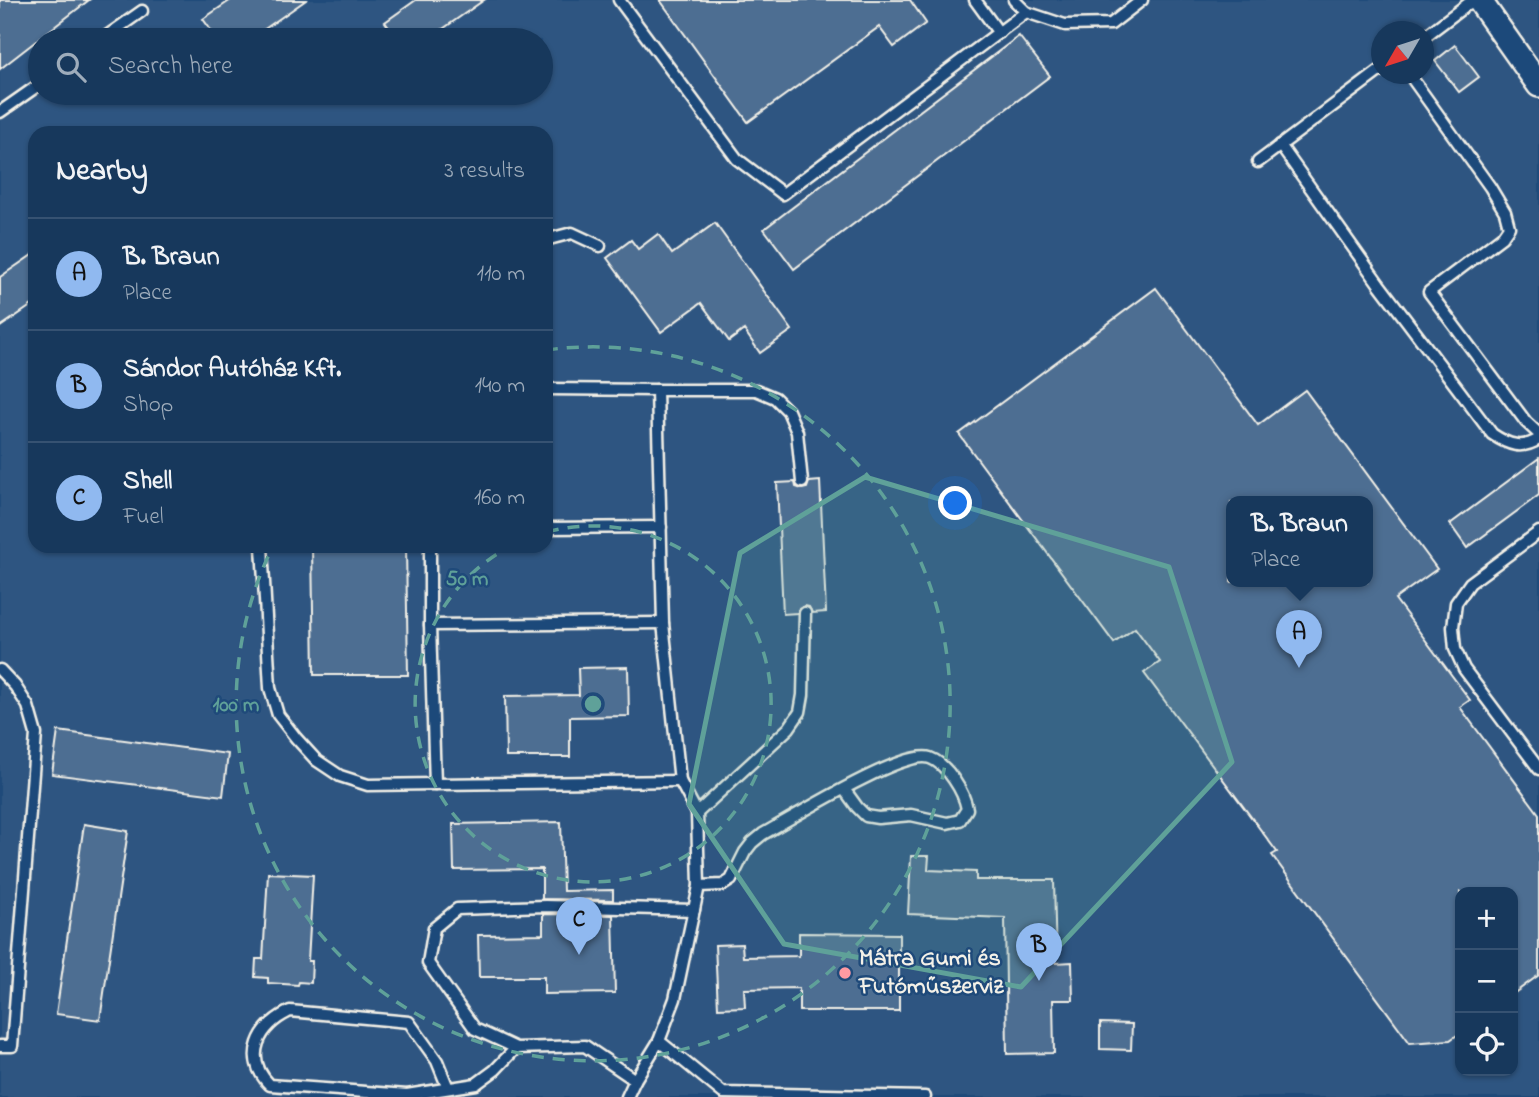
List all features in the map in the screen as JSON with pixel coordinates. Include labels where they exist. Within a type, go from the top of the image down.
[{"type":"street","points":[[1479,0],[1539,85]]},
{"type":"lane","points":[[619,0],[737,159],[783,194],[1026,12]]},
{"type":"lane","points":[[975,0],[999,33]]},
{"type":"lane","points":[[1014,0],[1026,12],[1065,25],[1111,24],[1142,0]]},
{"type":"lane","points":[[1434,29],[1473,0]]},
{"type":"lane","points":[[118,28],[142,11]]},
{"type":"lane","points":[[1258,162],[1371,77]]},
{"type":"lane","points":[[1416,84],[1490,187],[1505,212],[1509,227],[1502,237],[1429,292],[1526,422],[1539,434]]},
{"type":"lane","points":[[0,112],[28,92]]},
{"type":"lane","points":[[1280,145],[1379,284],[1492,434],[1504,443],[1520,447],[1539,439]]},
{"type":"lane","points":[[553,238],[572,233],[600,247]]},
{"type":"lane","points":[[553,389],[756,390],[775,398],[788,411],[797,432],[802,482]]},
{"type":"lane","points":[[627,1097],[659,1041],[676,999],[699,886],[698,813],[680,781],[663,623],[656,390]]},
{"type":"lane","points":[[553,528],[661,527]]},
{"type":"lane","points":[[1539,532],[1470,583],[1456,603],[1453,627],[1455,649],[1464,669],[1539,769]]},
{"type":"lane","points":[[262,553],[270,688],[278,715],[316,760],[340,776],[368,785],[680,781]]},
{"type":"lane","points":[[430,553],[435,784]]},
{"type":"lane","points":[[698,813],[789,728],[800,712],[803,695],[805,613]]},
{"type":"lane","points":[[430,625],[663,623]]},
{"type":"lane","points":[[0,670],[28,706],[36,734],[12,1046],[0,1046]]},
{"type":"lane","points":[[699,886],[723,885],[731,880],[745,852],[763,834],[844,789],[877,771],[911,758],[929,758],[943,766],[965,796],[967,809],[960,820],[947,823],[911,815],[878,818],[866,816],[844,789]]},
{"type":"lane","points":[[635,1080],[585,1046],[516,1048],[475,1029],[428,963],[434,928],[457,909],[546,906],[694,910]]},
{"type":"lane","points":[[448,1088],[438,1061],[409,1022],[290,1011],[276,1018],[266,1028],[256,1052],[260,1075],[270,1085],[407,1095],[476,1084],[495,1070],[516,1048]]},
{"type":"lane","points":[[659,1041],[722,1095],[925,1097]]},
{"type":"highlighted area","points":[[865,477],[1169,567],[1232,762],[1021,987],[784,944],[689,804],[740,553]]},
{"type":"shaded area","points":[[0,0],[1539,0],[1539,1097],[0,1097]]},
{"type":"building","points":[[0,0],[89,0],[53,28],[28,28],[28,47],[0,69]]},
{"type":"building","points":[[231,0],[306,0],[266,28],[209,28],[203,19]]},
{"type":"building","points":[[416,0],[484,0],[444,28],[389,28],[385,22]]},
{"type":"building","points":[[660,0],[910,0],[926,23],[894,47],[879,27],[748,122]]},
{"type":"building","points":[[1019,36],[1050,76],[794,269],[764,229]]},
{"type":"building","points":[[1455,45],[1479,77],[1459,92],[1435,61]]},
{"type":"building","points":[[715,223],[792,330],[760,353],[744,330],[729,341],[701,303],[661,332],[607,258],[631,240],[638,249],[658,234],[672,254]]},
{"type":"building","points":[[28,258],[28,308],[0,327],[0,277]]},
{"type":"building","points":[[1156,288],[1258,425],[1305,390],[1437,569],[1395,599],[1470,700],[1460,707],[1539,814],[1539,975],[1518,990],[1518,887],[1455,887],[1455,1036],[1450,1040],[1410,1043],[1272,855],[1277,852],[1144,673],[1160,662],[1135,628],[1114,643],[959,434]]},
{"type":"building","points":[[1539,458],[1539,495],[1467,548],[1450,524]]},
{"type":"building","points":[[820,481],[826,612],[812,613],[809,607],[804,606],[798,613],[783,614],[777,483],[795,482],[796,487],[802,489],[807,488],[809,482]]},
{"type":"building","points":[[312,553],[406,553],[408,675],[314,675]]},
{"type":"building","points":[[628,667],[629,716],[570,717],[570,757],[506,757],[505,696],[579,695],[578,668]]},
{"type":"building","points":[[58,731],[228,754],[223,796],[52,774]]},
{"type":"building","points":[[561,822],[563,891],[613,890],[613,900],[542,899],[542,869],[454,870],[453,824]]},
{"type":"building","points":[[84,824],[128,831],[100,1020],[56,1014]]},
{"type":"building","points":[[911,856],[929,856],[928,870],[976,872],[976,880],[1054,880],[1056,963],[1072,962],[1073,1000],[1053,1000],[1054,1053],[1007,1054],[1005,918],[908,914]]},
{"type":"building","points":[[268,873],[313,875],[308,961],[312,961],[311,983],[268,983],[268,978],[255,977],[256,959],[263,959]]},
{"type":"building","points":[[543,914],[613,915],[615,993],[544,994],[544,977],[479,977],[478,935],[543,934]]},
{"type":"building","points":[[799,933],[899,934],[899,1011],[799,1011],[799,988],[744,989],[745,1007],[718,1008],[715,945],[742,944],[743,957],[799,956]]},
{"type":"building","points":[[1100,1023],[1132,1024],[1131,1050],[1100,1049]]},
{"type":"place","name":"B. Braun","points":[[1299,668]]},
{"type":"place","name":"Shell","points":[[579,955]]},
{"type":"place","name":"Mátra Gumi és Futóműszerviz","points":[[845,973]]},
{"type":"place","name":"Sándor Autóház Kft.","points":[[1039,981]]}]
